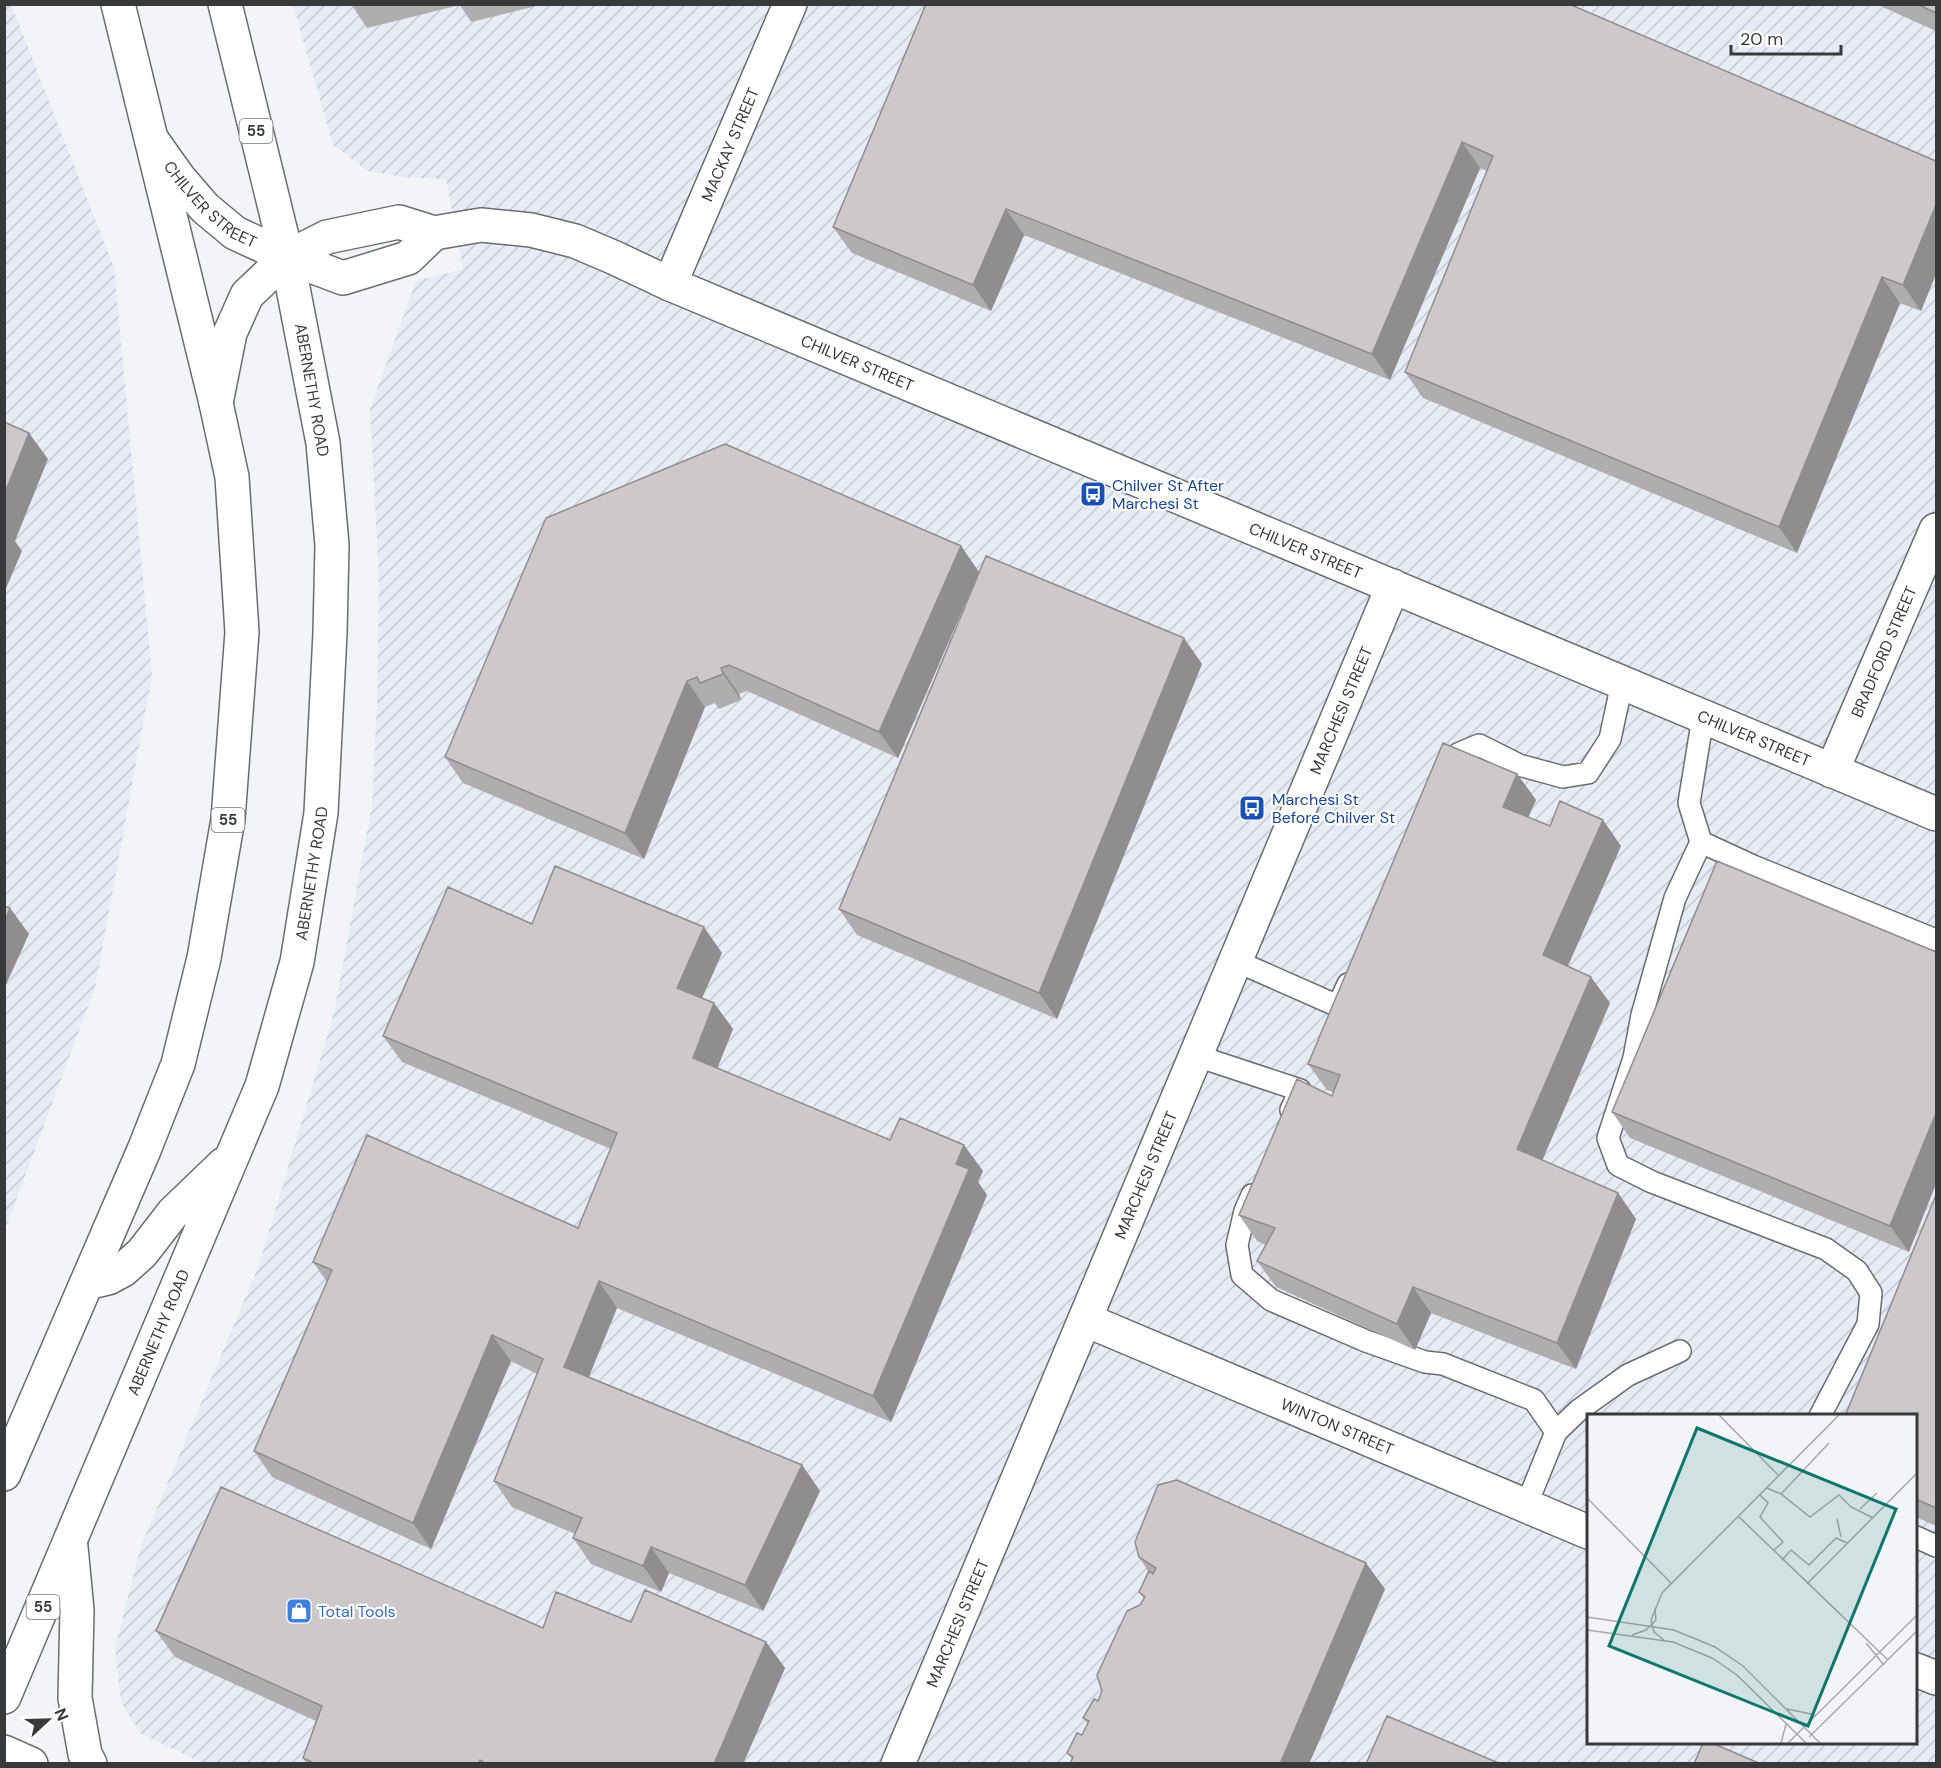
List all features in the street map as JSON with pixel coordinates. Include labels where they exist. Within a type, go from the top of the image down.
[{"type":"street","name":"55","points":[[4,1474],[144,1150],[178,1064],[204,958],[228,819],[242,632],[232,477],[118,4]]},
{"type":"street","name":"ABERNETHY ROAD","points":[[4,1697],[262,1086],[297,962],[321,813],[332,545],[323,443],[287,257],[225,4]]},
{"type":"street","name":"MACKAY STREET","points":[[670,284],[790,4]]},
{"type":"street","name":"CHILVER STREET","points":[[150,136],[179,178],[205,208],[236,233],[287,257],[343,278],[408,258],[434,233]]},
{"type":"street","name":"CHILVER STREET","points":[[216,403],[230,333],[248,295],[287,257],[327,237],[399,222],[434,233],[481,225],[531,230],[575,241],[670,284],[1936,814]]},
{"type":"street","name":"BRADFORD STREET","points":[[1832,771],[1936,530]]},
{"type":"street","name":"MARCHESI STREET","points":[[898,1764],[1394,586]]},
{"type":"street","points":[[87,1283],[108,1278],[123,1270],[142,1253],[173,1213],[233,1154]]},
{"type":"street","name":"WINTON STREET","points":[[1086,1320],[1587,1532]]},
{"type":"street","points":[[71,1542],[77,1610],[75,1698],[85,1754],[90,1764]]},
{"type":"street","points":[[1917,1670],[1936,1678]]},
{"type":"street","points":[[4,1752],[31,1764]]},
{"type":"lane","points":[[1435,792],[1458,754],[1479,745],[1519,765],[1563,777],[1588,773],[1610,739],[1622,683]]},
{"type":"lane","points":[[1703,717],[1689,803],[1701,842],[1675,898],[1642,1015],[1634,1058],[1608,1138],[1618,1166],[1652,1182],[1826,1249],[1857,1271],[1871,1293],[1868,1324],[1821,1414]]},
{"type":"lane","points":[[1701,842],[1753,866],[1936,940]]},
{"type":"lane","points":[[1236,960],[1338,1006],[1357,963]]},
{"type":"lane","points":[[1197,1056],[1300,1090],[1282,1130]]},
{"type":"lane","points":[[1259,1180],[1245,1210],[1237,1245],[1242,1275],[1271,1300],[1365,1341],[1425,1362],[1443,1364],[1534,1400],[1556,1432]]},
{"type":"lane","points":[[1526,1506],[1556,1432],[1579,1410],[1628,1375],[1680,1351]]},
{"type":"lane","points":[[1917,1537],[1936,1546]]},
{"type":"shaded area","points":[[11,4],[114,268],[152,675],[95,988],[5,1230],[4,5]]},
{"type":"shaded area","points":[[293,5],[1936,5],[1936,1763],[203,1763],[141,1734],[121,1702],[115,1648],[141,1546],[259,1265],[334,1013],[372,805],[377,703],[379,579],[370,409],[416,281],[463,269],[446,179],[404,177],[368,171],[333,145]]},
{"type":"building","points":[[926,4],[1569,4],[1936,161],[1936,205],[1903,285],[1882,277],[1779,527],[1405,372],[1493,156],[1462,142],[1372,354],[1006,209],[973,285],[833,227]]},
{"type":"building","points":[[1917,4],[1936,4],[1936,13]]},
{"type":"building","points":[[4,422],[29,433],[4,495]]},
{"type":"building","points":[[725,444],[961,546],[879,732],[729,665],[721,668],[723,674],[700,683],[697,677],[687,681],[625,833],[445,757],[546,518]]},
{"type":"building","points":[[986,556],[1184,638],[1039,993],[839,909]]},
{"type":"building","points":[[1443,743],[1517,774],[1503,807],[1550,826],[1560,801],[1603,820],[1543,955],[1591,977],[1517,1149],[1618,1193],[1557,1343],[1413,1287],[1397,1324],[1257,1261],[1275,1228],[1239,1215],[1297,1079],[1332,1096],[1340,1075],[1308,1064]]},
{"type":"building","points":[[1717,861],[1936,952],[1936,1113],[1890,1226],[1612,1112]]},
{"type":"building","points":[[555,866],[704,927],[677,988],[714,1003],[693,1058],[890,1140],[900,1118],[964,1145],[956,1164],[969,1169],[873,1396],[599,1281],[564,1367],[802,1465],[745,1585],[651,1547],[643,1566],[573,1538],[582,1518],[494,1481],[543,1359],[492,1335],[413,1523],[254,1451],[332,1270],[313,1262],[367,1135],[578,1228],[617,1133],[383,1036],[448,887],[532,924]]},
{"type":"building","points":[[4,906],[10,908],[4,922]]},
{"type":"building","points":[[1936,1195],[1936,1508],[1917,1499],[1917,1414],[1846,1414]]},
{"type":"building","points":[[1177,1480],[1366,1563],[1280,1764],[1070,1764],[1073,1757],[1067,1753],[1077,1733],[1082,1735],[1089,1721],[1083,1718],[1094,1699],[1098,1701],[1102,1691],[1097,1675],[1127,1611],[1140,1605],[1145,1597],[1139,1592],[1149,1571],[1153,1574],[1156,1568],[1139,1557],[1135,1542],[1158,1485]]},
{"type":"building","points":[[221,1487],[543,1628],[556,1592],[631,1622],[645,1590],[766,1642],[714,1764],[487,1764],[480,1760],[478,1764],[316,1764],[303,1758],[322,1706],[156,1631]]},
{"type":"building","points":[[1387,1716],[1501,1764],[1366,1764]]},
{"type":"building","points":[[1703,1744],[1714,1744],[1761,1764],[1694,1764]]},
{"type":"place","name":"Chilver St After Marchesi St","points":[[1093,494]]},
{"type":"place","name":"Marchesi St Before Chilver St","points":[[1252,808]]},
{"type":"place","name":"Total Tools","points":[[299,1611]]}]
